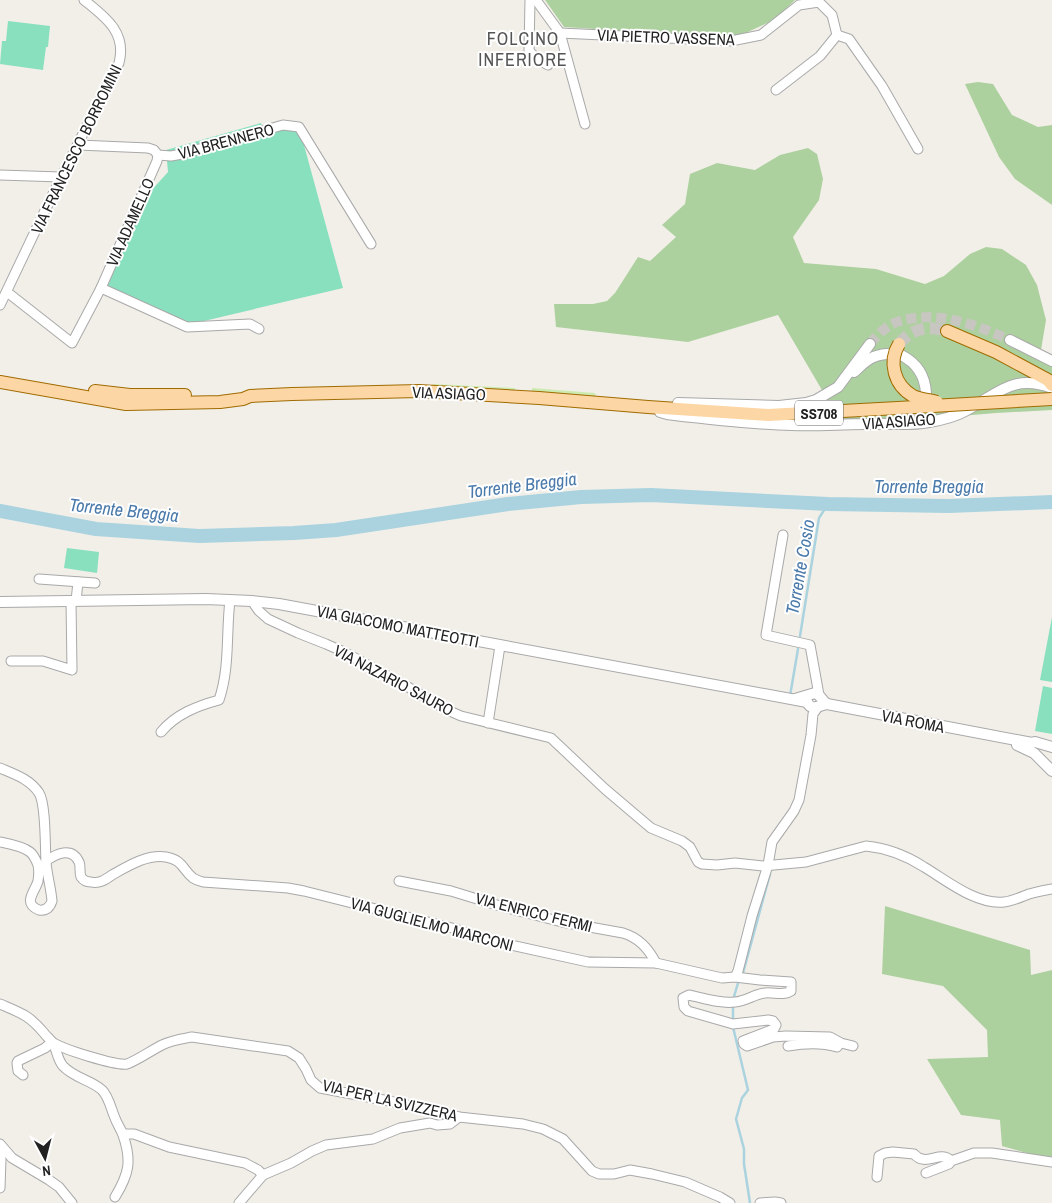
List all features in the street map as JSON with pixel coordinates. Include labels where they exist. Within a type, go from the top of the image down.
[{"type":"main road","name":"SS708","points":[[947,331],[996,352],[1048,380],[1052,386]]},
{"type":"main road","name":"SS708","points":[[900,349],[894,356],[893,367],[897,379],[903,388],[913,396],[921,399],[951,405]]},
{"type":"main road","name":"VIA ASIAGO","points":[[0,375],[123,394],[243,394],[250,396],[427,391],[648,407]]},
{"type":"main road","name":"VIA ASIAGO","points":[[0,382],[126,404],[220,402],[243,399],[250,396]]},
{"type":"main road","name":"SS708","points":[[648,407],[768,414],[1052,400]]},
{"type":"street","name":"VIA FRANCESCO BORROMINI","points":[[0,305],[60,177],[119,63],[121,54],[115,28],[84,0]]},
{"type":"street","points":[[530,0],[529,51],[537,59],[548,65]]},
{"type":"street","points":[[536,0],[560,33],[585,124]]},
{"type":"street","name":"VIA PIETRO VASSENA","points":[[560,33],[731,41],[761,35],[799,5],[819,2],[832,14],[837,35]]},
{"type":"street","points":[[776,90],[820,56],[837,35],[849,38],[882,86],[918,149]]},
{"type":"street","name":"VIA BRENNERO","points":[[78,145],[148,148],[154,150],[158,155],[171,156],[283,125],[299,127],[371,244]]},
{"type":"street","name":"VIA ADAMELLO","points":[[7,292],[72,343],[100,288],[158,155]]},
{"type":"street","points":[[0,175],[60,177]]},
{"type":"street","name":"VIA ADAMELLO","points":[[100,288],[187,327],[250,324],[258,329]]},
{"type":"street","points":[[1010,340],[1052,361]]},
{"type":"street","name":"VIA ASIAGO","points":[[648,407],[667,403],[762,406],[795,405],[816,400],[838,387],[870,344]]},
{"type":"street","name":"SS708","points":[[900,349],[920,372],[926,385],[926,393]]},
{"type":"street","name":"SS708","points":[[838,387],[870,358],[887,354]]},
{"type":"street","name":"VIA ASIAGO","points":[[648,407],[667,414],[715,420],[785,425],[918,423],[929,422],[964,412],[1009,385],[1025,383],[1052,386]]},
{"type":"street","name":"SS708","points":[[895,423],[910,419]]},
{"type":"street","points":[[735,977],[768,865],[774,838],[794,811],[799,800],[813,719],[808,712],[816,701],[810,645],[766,635],[782,535]]},
{"type":"street","points":[[40,579],[95,583]]},
{"type":"street","points":[[11,661],[43,661],[72,670],[74,601],[78,582]]},
{"type":"street","points":[[161,732],[167,725],[192,709],[219,700],[226,667],[230,600]]},
{"type":"street","name":"VIA GIACOMO MATTEOTTI","points":[[0,602],[230,600],[280,604],[791,699]]},
{"type":"street","name":"VIA NAZARIO SAURO","points":[[252,601],[268,619],[344,652],[445,709],[461,716],[552,738],[605,789],[651,828],[690,846],[698,862],[718,865],[735,863],[768,865]]},
{"type":"street","points":[[488,722],[500,646]]},
{"type":"street","name":"VIA ROMA","points":[[791,699],[816,701],[1000,738],[1035,748],[1052,771]]},
{"type":"street","points":[[1035,748],[1051,746]]},
{"type":"street","points":[[0,768],[18,775],[32,785],[42,798],[46,860],[52,900],[51,905],[47,909],[39,910],[33,907],[30,900],[38,882],[39,870],[32,853],[24,848],[0,842]]},
{"type":"street","points":[[768,865],[806,862],[866,846],[888,850],[912,860],[960,890],[987,900],[1003,902],[1052,889]]},
{"type":"street","name":"VIA GUGLIELMO MARCONI","points":[[46,860],[57,854],[70,853],[79,862],[81,877],[85,881],[97,882],[106,880],[145,858],[156,856],[168,857],[178,861],[195,879],[203,882],[288,888],[304,891],[456,929],[479,938],[588,962],[656,963],[722,978],[735,977],[791,982],[791,991],[787,994],[764,993],[733,1002],[689,995],[683,998],[684,1006],[688,1011],[728,1024],[768,1020],[773,1022],[776,1026],[774,1029],[743,1041],[747,1046],[773,1037],[786,1036],[830,1038],[840,1043]]},
{"type":"street","name":"VIA ENRICO FERMI","points":[[399,881],[451,891],[553,919],[623,933],[641,942],[649,950],[656,963]]},
{"type":"street","points":[[0,1004],[29,1017],[52,1042],[63,1066],[75,1076],[101,1089],[105,1094],[123,1134],[128,1158],[128,1171],[115,1197]]},
{"type":"street","name":"VIA PER LA SVIZZERA","points":[[52,1042],[111,1062],[126,1064],[176,1039],[192,1037],[288,1051],[299,1058],[311,1080],[320,1088],[459,1117],[523,1124],[543,1129],[563,1139],[592,1171],[599,1174],[614,1174],[630,1170],[660,1176],[685,1182],[730,1203]]},
{"type":"street","points":[[23,1074],[18,1071],[18,1061],[45,1048],[52,1042]]},
{"type":"street","points":[[788,1046],[806,1043],[828,1044],[837,1047],[840,1043],[853,1046]]},
{"type":"street","points":[[239,1203],[263,1174],[291,1163],[326,1145],[373,1139],[400,1128],[430,1124],[450,1124],[459,1117]]},
{"type":"street","points":[[123,1134],[134,1134],[169,1147],[245,1163],[263,1174]]},
{"type":"street","points":[[0,1144],[12,1158],[59,1187],[72,1203]]},
{"type":"street","points":[[0,1151],[2,1159],[0,1188]]},
{"type":"street","points":[[876,1177],[879,1156],[885,1153],[914,1154],[916,1157],[925,1160],[942,1156],[951,1161]]},
{"type":"street","points":[[926,1173],[974,1153],[992,1153],[1052,1162]]},
{"type":"street","points":[[760,1203],[781,1203]]},
{"type":"green space","points":[[545,0],[795,0],[776,19],[735,38],[564,27]]},
{"type":"green space","points":[[8,21],[50,26],[43,70],[0,64],[2,41],[6,41]]},
{"type":"green space","points":[[978,82],[993,84],[1012,115],[1038,127],[1052,125],[1052,205],[1015,179],[999,157],[965,84]]},
{"type":"green space","points":[[261,123],[264,132],[284,127],[298,128],[301,134],[343,288],[187,325],[101,286],[149,193],[168,172],[166,150]]},
{"type":"green space","points":[[808,148],[817,154],[823,179],[819,200],[793,237],[804,263],[876,269],[925,284],[944,276],[970,254],[986,247],[1002,249],[1026,265],[1037,285],[1046,320],[1041,350],[1052,356],[1052,410],[843,426],[778,315],[688,342],[556,327],[554,304],[593,304],[607,301],[615,293],[638,257],[650,261],[676,237],[662,225],[685,204],[690,174],[717,163],[755,170],[780,155]]},
{"type":"green space","points":[[432,385],[515,388],[515,391]]},
{"type":"green space","points":[[532,388],[595,393],[596,396],[532,392]]},
{"type":"green space","points":[[67,548],[99,552],[97,573],[64,568]]},
{"type":"green space","points":[[1052,617],[1052,682],[1040,680]]},
{"type":"green space","points":[[1043,686],[1052,688],[1052,734],[1035,731]]},
{"type":"green space","points":[[885,906],[1030,950],[1031,975],[1052,970],[1052,1160],[1002,1146],[1000,1120],[961,1115],[927,1059],[988,1057],[987,1030],[943,986],[882,974]]},
{"type":"waterway","name":"Torrente Breggia","points":[[0,511],[96,529],[199,536],[336,530],[508,504],[581,497],[651,495],[828,504],[949,506],[1052,502]]},
{"type":"waterway","name":"Torrente Cosio","points":[[800,636],[819,518],[828,504]]},
{"type":"waterway","name":"Torrente Cosio","points":[[790,696],[798,649]]},
{"type":"waterway","name":"Torrente Cosio","points":[[743,973],[770,874]]},
{"type":"waterway","name":"Torrente Cosio","points":[[733,1000],[738,983]]},
{"type":"waterway","name":"Torrente Cosio","points":[[733,1005],[733,1021]]},
{"type":"waterway","name":"Torrente Cosio","points":[[733,1027],[748,1090],[742,1098],[736,1119],[744,1149],[744,1164],[750,1203]]},
{"type":"tunnel","points":[[870,344],[891,324],[914,318],[928,317],[970,324],[1010,340]]},
{"type":"tunnel","points":[[899,344],[909,334],[921,329],[933,328],[947,331]]},
{"type":"tunnel","points":[[910,419],[919,412],[925,402]]},
{"type":"district","name":"FOLCINO INFERIORE","points":[[523,48]]}]
